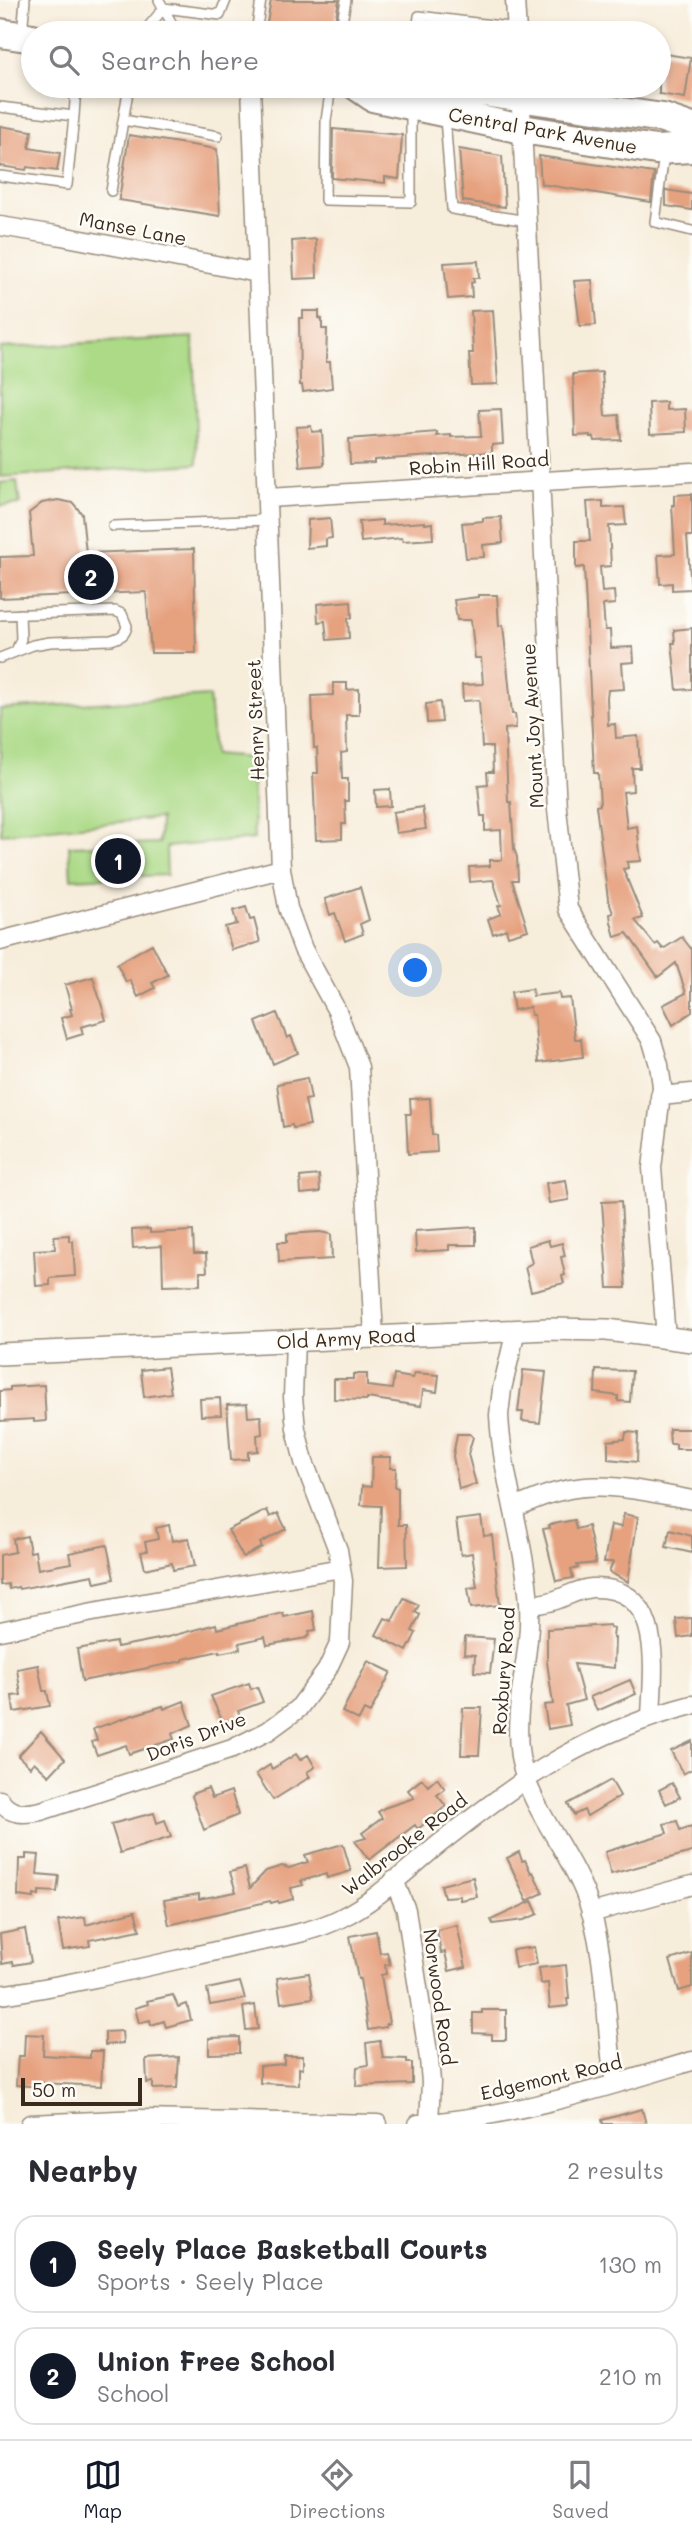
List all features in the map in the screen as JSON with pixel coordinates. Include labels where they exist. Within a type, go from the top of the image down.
[{"type":"main road","name":"Central Park Avenue","points":[[378,98],[411,105],[437,98]]},
{"type":"main road","name":"Central Park Avenue","points":[[464,98],[522,129],[664,150],[692,148]]},
{"type":"main road","name":"Central Park Avenue","points":[[557,98],[663,118],[692,128]]},
{"type":"street","points":[[515,0],[516,21]]},
{"type":"street","name":"Henry Street","points":[[251,98],[281,869],[288,908],[303,949],[337,1011],[359,1066],[374,1336]]},
{"type":"street","name":"Mount Joy Avenue","points":[[520,98],[557,809],[568,909],[652,1041],[659,1065],[660,1096],[652,1168],[666,1337]]},
{"type":"street","name":"Manse Lane","points":[[0,226],[258,272]]},
{"type":"street","name":"Robin Hill Road","points":[[268,498],[692,472]]},
{"type":"street","points":[[0,941],[281,869]]},
{"type":"street","points":[[660,1096],[692,1093]]},
{"type":"street","name":"Old Army Road","points":[[0,1354],[516,1330],[597,1330],[692,1341]]},
{"type":"street","name":"Roxbury Road","points":[[516,1330],[502,1389],[499,1415],[529,1605],[518,1723],[521,1759],[535,1799],[576,1874],[591,1913],[603,1970],[615,2084]]},
{"type":"street","name":"Doris Drive","points":[[0,1800],[4,1806],[23,1815],[232,1749],[268,1731],[298,1710],[327,1670],[340,1642],[343,1581],[338,1550],[304,1462],[296,1429],[293,1397],[295,1340]]},
{"type":"street","points":[[514,1508],[550,1493],[590,1486],[629,1488],[692,1500]]},
{"type":"street","points":[[0,1631],[341,1568]]},
{"type":"street","points":[[529,1605],[553,1601],[594,1588],[617,1591],[634,1601],[645,1618],[653,1644],[651,1716]]},
{"type":"street","name":"Walbrooke Road","points":[[0,1995],[95,1978],[321,1926],[356,1909],[526,1777],[594,1738],[651,1716],[692,1705]]},
{"type":"street","name":"Norwood Road","points":[[394,1880],[406,1910],[429,2059],[431,2082],[424,2124]]},
{"type":"street","points":[[591,1913],[692,1885]]},
{"type":"street","name":"Edgemont Road","points":[[424,2124],[501,2111],[615,2084],[692,2061]]},
{"type":"street","points":[[30,2124],[140,2119],[378,2124]]},
{"type":"lane","points":[[18,36],[25,0]]},
{"type":"lane","points":[[162,4],[220,15],[226,0]]},
{"type":"lane","points":[[258,21],[261,0]]},
{"type":"lane","points":[[342,21],[346,0]]},
{"type":"lane","points":[[151,21],[162,4]]},
{"type":"lane","points":[[162,4],[171,21]]},
{"type":"lane","points":[[418,21],[419,16],[446,21]]},
{"type":"lane","points":[[0,176],[67,186],[75,98]]},
{"type":"lane","points":[[111,191],[127,98]]},
{"type":"lane","points":[[329,98],[326,121],[325,200],[411,202],[411,105]]},
{"type":"lane","points":[[455,98],[452,209],[527,221]]},
{"type":"lane","points":[[0,107],[74,116]]},
{"type":"lane","points":[[123,120],[218,136]]},
{"type":"lane","points":[[664,150],[655,222],[692,231]]},
{"type":"lane","points":[[113,526],[269,520]]},
{"type":"lane","points":[[0,615],[115,611],[122,614],[127,626],[121,637],[111,640],[50,642],[0,657]]},
{"type":"lane","points":[[16,651],[22,629],[20,614]]},
{"type":"green space","points":[[193,337],[197,464],[0,477],[0,348]]},
{"type":"green space","points":[[17,481],[20,504],[0,506],[0,483]]},
{"type":"green space","points":[[209,696],[214,755],[252,758],[254,839],[166,847],[167,875],[71,879],[69,846],[159,843],[160,818],[1,834],[0,709]]},
{"type":"building","points":[[271,0],[339,0],[335,21],[267,21]]},
{"type":"building","points":[[671,55],[691,58],[685,98],[671,96]]},
{"type":"building","points":[[0,126],[32,131],[29,148],[60,153],[57,171],[0,166]]},
{"type":"building","points":[[333,129],[402,135],[399,179],[385,177],[385,183],[332,178]]},
{"type":"building","points":[[129,135],[217,149],[220,216],[119,200]]},
{"type":"building","points":[[459,149],[502,156],[505,207],[463,201]]},
{"type":"building","points":[[539,156],[654,173],[651,202],[541,184]]},
{"type":"building","points":[[666,190],[692,194],[692,210],[666,206]]},
{"type":"building","points":[[316,239],[317,278],[294,279],[292,241]]},
{"type":"building","points":[[478,261],[479,278],[473,278],[474,282],[471,283],[472,297],[448,299],[444,263]]},
{"type":"building","points":[[592,280],[596,325],[580,326],[574,281]]},
{"type":"building","points":[[493,310],[498,384],[471,385],[471,311]]},
{"type":"building","points":[[303,311],[319,311],[322,329],[327,329],[326,362],[330,362],[332,388],[303,392],[300,385],[299,318],[303,318]]},
{"type":"building","points":[[602,372],[605,416],[619,415],[621,440],[595,441],[590,435],[575,436],[573,374]]},
{"type":"building","points":[[666,402],[666,410],[685,409],[686,432],[650,434],[649,403]]},
{"type":"building","points":[[501,409],[503,444],[492,445],[492,452],[350,464],[349,439],[437,432],[437,436],[481,436],[479,410]]},
{"type":"building","points":[[311,426],[312,432],[322,431],[324,465],[300,467],[296,427]]},
{"type":"building","points":[[692,494],[692,536],[687,536],[691,589],[672,590],[672,583],[660,584],[658,555],[675,554],[672,505],[674,495]]},
{"type":"building","points":[[58,500],[73,503],[82,514],[86,553],[194,549],[196,653],[151,653],[146,592],[0,598],[0,557],[33,556],[29,513],[42,503]]},
{"type":"building","points":[[603,501],[603,508],[624,507],[626,525],[609,526],[611,566],[600,567],[602,592],[614,591],[615,604],[603,605],[605,630],[610,630],[611,648],[633,647],[634,662],[622,663],[624,689],[608,690],[608,725],[615,724],[616,738],[638,736],[640,768],[632,768],[633,791],[623,792],[627,828],[637,826],[641,861],[627,862],[628,868],[623,869],[643,918],[635,920],[655,945],[658,943],[663,949],[682,937],[692,950],[692,1012],[673,1025],[663,1005],[686,993],[676,963],[658,977],[627,933],[615,937],[611,922],[610,914],[613,913],[608,899],[596,806],[600,805],[598,773],[594,773],[584,567],[576,568],[576,541],[590,541],[587,502]]},
{"type":"building","points":[[501,517],[503,543],[483,545],[484,557],[466,558],[462,523]]},
{"type":"building","points":[[330,518],[332,538],[326,539],[326,546],[307,548],[308,520]]},
{"type":"building","points":[[382,520],[382,525],[432,523],[433,539],[403,541],[402,538],[361,542],[359,522]]},
{"type":"building","points":[[478,595],[497,595],[499,626],[503,625],[512,714],[515,714],[516,722],[515,728],[505,729],[508,802],[511,802],[514,849],[517,857],[518,880],[512,880],[528,930],[508,936],[506,929],[493,934],[488,919],[501,914],[493,880],[470,882],[469,867],[490,866],[490,860],[502,860],[501,830],[485,831],[485,816],[481,816],[478,785],[488,784],[487,772],[493,772],[492,747],[482,747],[479,700],[463,701],[462,685],[483,684],[481,658],[475,658],[471,620],[457,620],[454,600]]},
{"type":"building","points":[[351,601],[349,638],[327,640],[325,621],[318,622],[317,604]]},
{"type":"building","points":[[692,628],[692,689],[677,690],[672,643],[675,643],[674,630]]},
{"type":"building","points":[[333,683],[347,683],[347,690],[359,689],[359,715],[346,715],[347,752],[341,753],[342,779],[348,779],[348,801],[345,801],[346,824],[342,824],[342,839],[316,840],[313,773],[318,773],[312,696],[333,695]]},
{"type":"building","points":[[440,702],[442,722],[427,723],[426,704]]},
{"type":"building","points":[[390,789],[391,806],[376,807],[375,790]]},
{"type":"building","points":[[422,807],[426,829],[396,833],[393,812]]},
{"type":"building","points":[[360,887],[369,920],[360,924],[363,934],[345,941],[335,913],[330,915],[325,899]]},
{"type":"building","points":[[246,907],[250,920],[254,919],[260,942],[232,950],[225,927],[237,924],[233,911]]},
{"type":"building","points":[[152,944],[168,975],[152,983],[155,988],[138,997],[130,980],[126,982],[117,964]]},
{"type":"building","points":[[93,977],[106,1020],[81,1027],[83,1034],[67,1039],[61,1018],[72,1015],[72,1009],[65,985]]},
{"type":"building","points":[[532,989],[533,996],[559,993],[560,999],[570,998],[575,1039],[581,1039],[583,1057],[538,1063],[534,1015],[531,1015],[530,1007],[514,1010],[511,992]]},
{"type":"building","points":[[277,1013],[287,1038],[291,1036],[298,1053],[273,1064],[256,1022]]},
{"type":"building","points":[[307,1078],[311,1099],[305,1100],[310,1125],[283,1127],[277,1084]]},
{"type":"building","points":[[430,1098],[432,1135],[436,1135],[437,1152],[408,1154],[406,1114],[411,1114],[410,1099]]},
{"type":"building","points":[[319,1175],[320,1192],[301,1194],[300,1177]]},
{"type":"building","points":[[566,1180],[569,1200],[549,1203],[546,1183]]},
{"type":"building","points":[[621,1201],[626,1288],[608,1288],[602,1202]]},
{"type":"building","points":[[476,1227],[476,1245],[449,1245],[449,1250],[416,1252],[415,1231]]},
{"type":"building","points":[[150,1229],[150,1233],[193,1231],[194,1254],[206,1254],[207,1272],[200,1272],[200,1285],[163,1286],[162,1246],[133,1248],[132,1230]]},
{"type":"building","points":[[287,1234],[331,1234],[332,1259],[279,1262],[278,1242],[287,1242]]},
{"type":"building","points":[[69,1235],[69,1241],[73,1241],[75,1276],[50,1278],[50,1285],[36,1286],[34,1250],[55,1249],[54,1236]]},
{"type":"building","points":[[548,1240],[550,1246],[562,1243],[565,1256],[561,1257],[564,1283],[531,1291],[525,1267],[532,1263],[528,1246]]},
{"type":"building","points":[[167,1367],[171,1393],[144,1397],[141,1370]]},
{"type":"building","points":[[523,1370],[546,1372],[540,1423],[522,1421],[523,1412],[518,1412]]},
{"type":"building","points":[[596,1370],[632,1371],[630,1402],[618,1401],[618,1396],[595,1393]]},
{"type":"building","points":[[414,1373],[439,1375],[437,1392],[423,1390],[421,1406],[367,1398],[334,1399],[334,1379],[353,1379],[353,1374],[367,1374],[367,1386],[392,1389],[394,1375],[413,1378]]},
{"type":"building","points":[[44,1385],[46,1421],[0,1421],[0,1391],[10,1390],[10,1387]]},
{"type":"building","points":[[220,1398],[221,1415],[201,1416],[200,1399]]},
{"type":"building","points":[[247,1404],[248,1417],[261,1416],[262,1434],[257,1435],[258,1451],[248,1452],[248,1459],[231,1460],[227,1405]]},
{"type":"building","points":[[669,1429],[692,1429],[692,1449],[676,1449],[676,1444],[670,1444]]},
{"type":"building","points":[[626,1432],[638,1433],[637,1462],[608,1459],[608,1441],[625,1439]]},
{"type":"building","points":[[457,1434],[470,1434],[473,1437],[468,1454],[476,1484],[459,1489],[453,1456]]},
{"type":"building","points":[[372,1457],[391,1457],[390,1468],[396,1468],[398,1525],[406,1525],[407,1566],[379,1567],[381,1506],[361,1505],[362,1486],[371,1487]]},
{"type":"building","points":[[267,1510],[270,1517],[278,1513],[286,1529],[260,1543],[262,1547],[243,1557],[228,1530]]},
{"type":"building","points":[[624,1514],[638,1517],[628,1582],[609,1572],[613,1562],[604,1562],[611,1525],[621,1527]]},
{"type":"building","points":[[481,1517],[484,1536],[492,1535],[500,1605],[471,1608],[468,1588],[477,1587],[472,1553],[461,1555],[456,1520]]},
{"type":"building","points":[[574,1520],[576,1529],[588,1526],[596,1563],[577,1565],[578,1568],[571,1570],[573,1578],[556,1581],[543,1529],[550,1528],[549,1525]]},
{"type":"building","points":[[169,1525],[172,1541],[189,1538],[195,1566],[173,1570],[172,1563],[145,1569],[141,1552],[147,1551],[145,1542],[158,1539],[156,1528]]},
{"type":"building","points":[[670,1530],[692,1536],[692,1553],[666,1547]]},
{"type":"building","points":[[27,1536],[30,1552],[35,1551],[38,1569],[71,1563],[69,1553],[107,1545],[114,1579],[95,1583],[93,1575],[19,1589],[9,1589],[8,1584],[0,1585],[0,1555],[15,1552],[13,1539]]},
{"type":"building","points":[[404,1598],[419,1605],[415,1612],[420,1615],[412,1631],[416,1633],[407,1651],[376,1635],[385,1618],[392,1621]]},
{"type":"building","points":[[313,1611],[316,1630],[309,1631],[310,1635],[306,1638],[267,1645],[265,1637],[239,1643],[240,1649],[219,1651],[82,1681],[77,1649],[116,1642],[117,1647],[216,1624],[217,1629],[283,1613],[284,1617]]},
{"type":"building","points":[[692,1618],[692,1636],[678,1638],[676,1619]]},
{"type":"building","points":[[610,1625],[614,1628],[615,1638],[614,1668],[574,1664],[584,1700],[566,1705],[570,1725],[548,1729],[544,1705],[553,1704],[547,1662],[547,1629]]},
{"type":"building","points":[[465,1637],[494,1639],[490,1673],[474,1672],[475,1655],[464,1654]]},
{"type":"building","points":[[368,1661],[391,1672],[370,1713],[364,1710],[359,1720],[342,1712]]},
{"type":"building","points":[[38,1665],[43,1691],[47,1691],[50,1706],[14,1712],[12,1696],[21,1695],[17,1669]]},
{"type":"building","points":[[630,1680],[636,1694],[597,1711],[590,1697]]},
{"type":"building","points":[[249,1683],[251,1689],[257,1687],[263,1702],[238,1711],[240,1717],[223,1723],[211,1696]]},
{"type":"building","points":[[184,1701],[192,1725],[172,1734],[174,1739],[129,1754],[126,1745],[97,1755],[92,1742],[97,1740],[93,1729]]},
{"type":"building","points":[[463,1708],[482,1708],[479,1755],[461,1755]]},
{"type":"building","points":[[41,1731],[65,1759],[49,1776],[34,1762],[30,1767],[18,1756]]},
{"type":"building","points":[[692,1741],[692,1769],[683,1774],[671,1751]]},
{"type":"building","points":[[296,1754],[300,1760],[308,1755],[315,1767],[307,1772],[310,1777],[273,1800],[256,1774],[270,1765],[272,1769]]},
{"type":"building","points":[[437,1778],[445,1789],[437,1795],[446,1806],[418,1829],[415,1825],[369,1860],[355,1841],[366,1838],[362,1833],[382,1818],[378,1812],[414,1798],[408,1790],[422,1779],[428,1786]]},
{"type":"building","points":[[611,1780],[620,1796],[587,1816],[584,1810],[574,1815],[568,1804]]},
{"type":"building","points":[[672,1783],[680,1797],[666,1804],[659,1790]]},
{"type":"building","points":[[208,1788],[212,1798],[231,1791],[238,1815],[204,1830],[192,1796]]},
{"type":"building","points":[[154,1813],[157,1823],[165,1820],[171,1837],[120,1853],[111,1824]]},
{"type":"building","points":[[677,1821],[680,1830],[692,1826],[692,1852],[611,1874],[605,1852],[667,1833],[664,1824]]},
{"type":"building","points":[[343,1844],[351,1871],[327,1878],[326,1874],[301,1881],[303,1885],[291,1888],[293,1899],[279,1903],[270,1901],[169,1925],[164,1900],[199,1894],[199,1899],[236,1892],[230,1872],[245,1868],[250,1888],[266,1871],[308,1862],[305,1855]]},
{"type":"building","points":[[519,1852],[543,1893],[527,1901],[507,1858]]},
{"type":"building","points":[[26,1854],[39,1855],[37,1874],[59,1876],[57,1892],[39,1891],[39,1896],[34,1895],[34,1898],[18,1896],[19,1859],[26,1859]]},
{"type":"building","points":[[473,1877],[477,1897],[460,1900],[460,1896],[444,1897],[441,1885]]},
{"type":"building","points":[[532,1901],[538,1914],[524,1920],[493,1924],[491,1920]]},
{"type":"building","points":[[135,1911],[140,1930],[89,1940],[90,1946],[63,1950],[58,1921],[85,1917],[86,1925]]},
{"type":"building","points":[[457,1925],[466,1967],[449,1971],[445,1952],[441,1953],[437,1930]]},
{"type":"building","points":[[25,1929],[31,1962],[2,1964],[0,1934]]},
{"type":"building","points":[[376,1931],[380,1953],[387,1952],[390,1964],[385,1965],[386,1974],[381,1975],[389,2023],[386,2027],[368,2030],[350,1936]]},
{"type":"building","points":[[534,1947],[537,1964],[515,1968],[512,1950]]},
{"type":"building","points":[[692,1953],[692,1987],[679,1991],[670,1960]]},
{"type":"building","points":[[566,1965],[568,2006],[550,2008],[548,1983],[541,1984],[539,1968]]},
{"type":"building","points":[[309,1973],[313,1998],[281,2003],[277,1978]]},
{"type":"building","points":[[240,1982],[245,1999],[210,2005],[207,1989]]},
{"type":"building","points":[[173,1995],[178,2007],[187,2004],[191,2020],[166,2027],[164,2021],[151,2025],[150,2020],[139,2023],[135,2008],[148,2004],[147,2001]]},
{"type":"building","points":[[255,2005],[258,2029],[246,2030],[243,2007]]},
{"type":"building","points":[[482,2010],[506,2010],[506,2040],[492,2040],[492,2034],[473,2033],[473,2013],[482,2013]]},
{"type":"building","points":[[122,2031],[123,2043],[105,2045],[105,2032]]},
{"type":"building","points":[[25,2034],[44,2035],[43,2055],[90,2058],[90,2051],[103,2051],[101,2086],[42,2083],[42,2087],[16,2085],[18,2056],[24,2056]]},
{"type":"building","points":[[239,2037],[239,2053],[209,2054],[209,2038]]},
{"type":"building","points":[[380,2041],[383,2058],[407,2059],[407,2063],[412,2063],[412,2084],[356,2086],[357,2067],[368,2065],[366,2043]]},
{"type":"building","points":[[284,2056],[303,2056],[303,2069],[299,2068],[299,2085],[260,2083],[260,2066],[284,2064]]},
{"type":"building","points":[[179,2057],[177,2088],[153,2089],[153,2082],[147,2083],[146,2059]]},
{"type":"building","points":[[642,2109],[646,2124],[603,2124],[602,2120]]},
{"type":"place","name":"Union Free School","points":[[91,577]]},
{"type":"place","name":"Seely Place Basketball Courts","points":[[118,861]]}]
